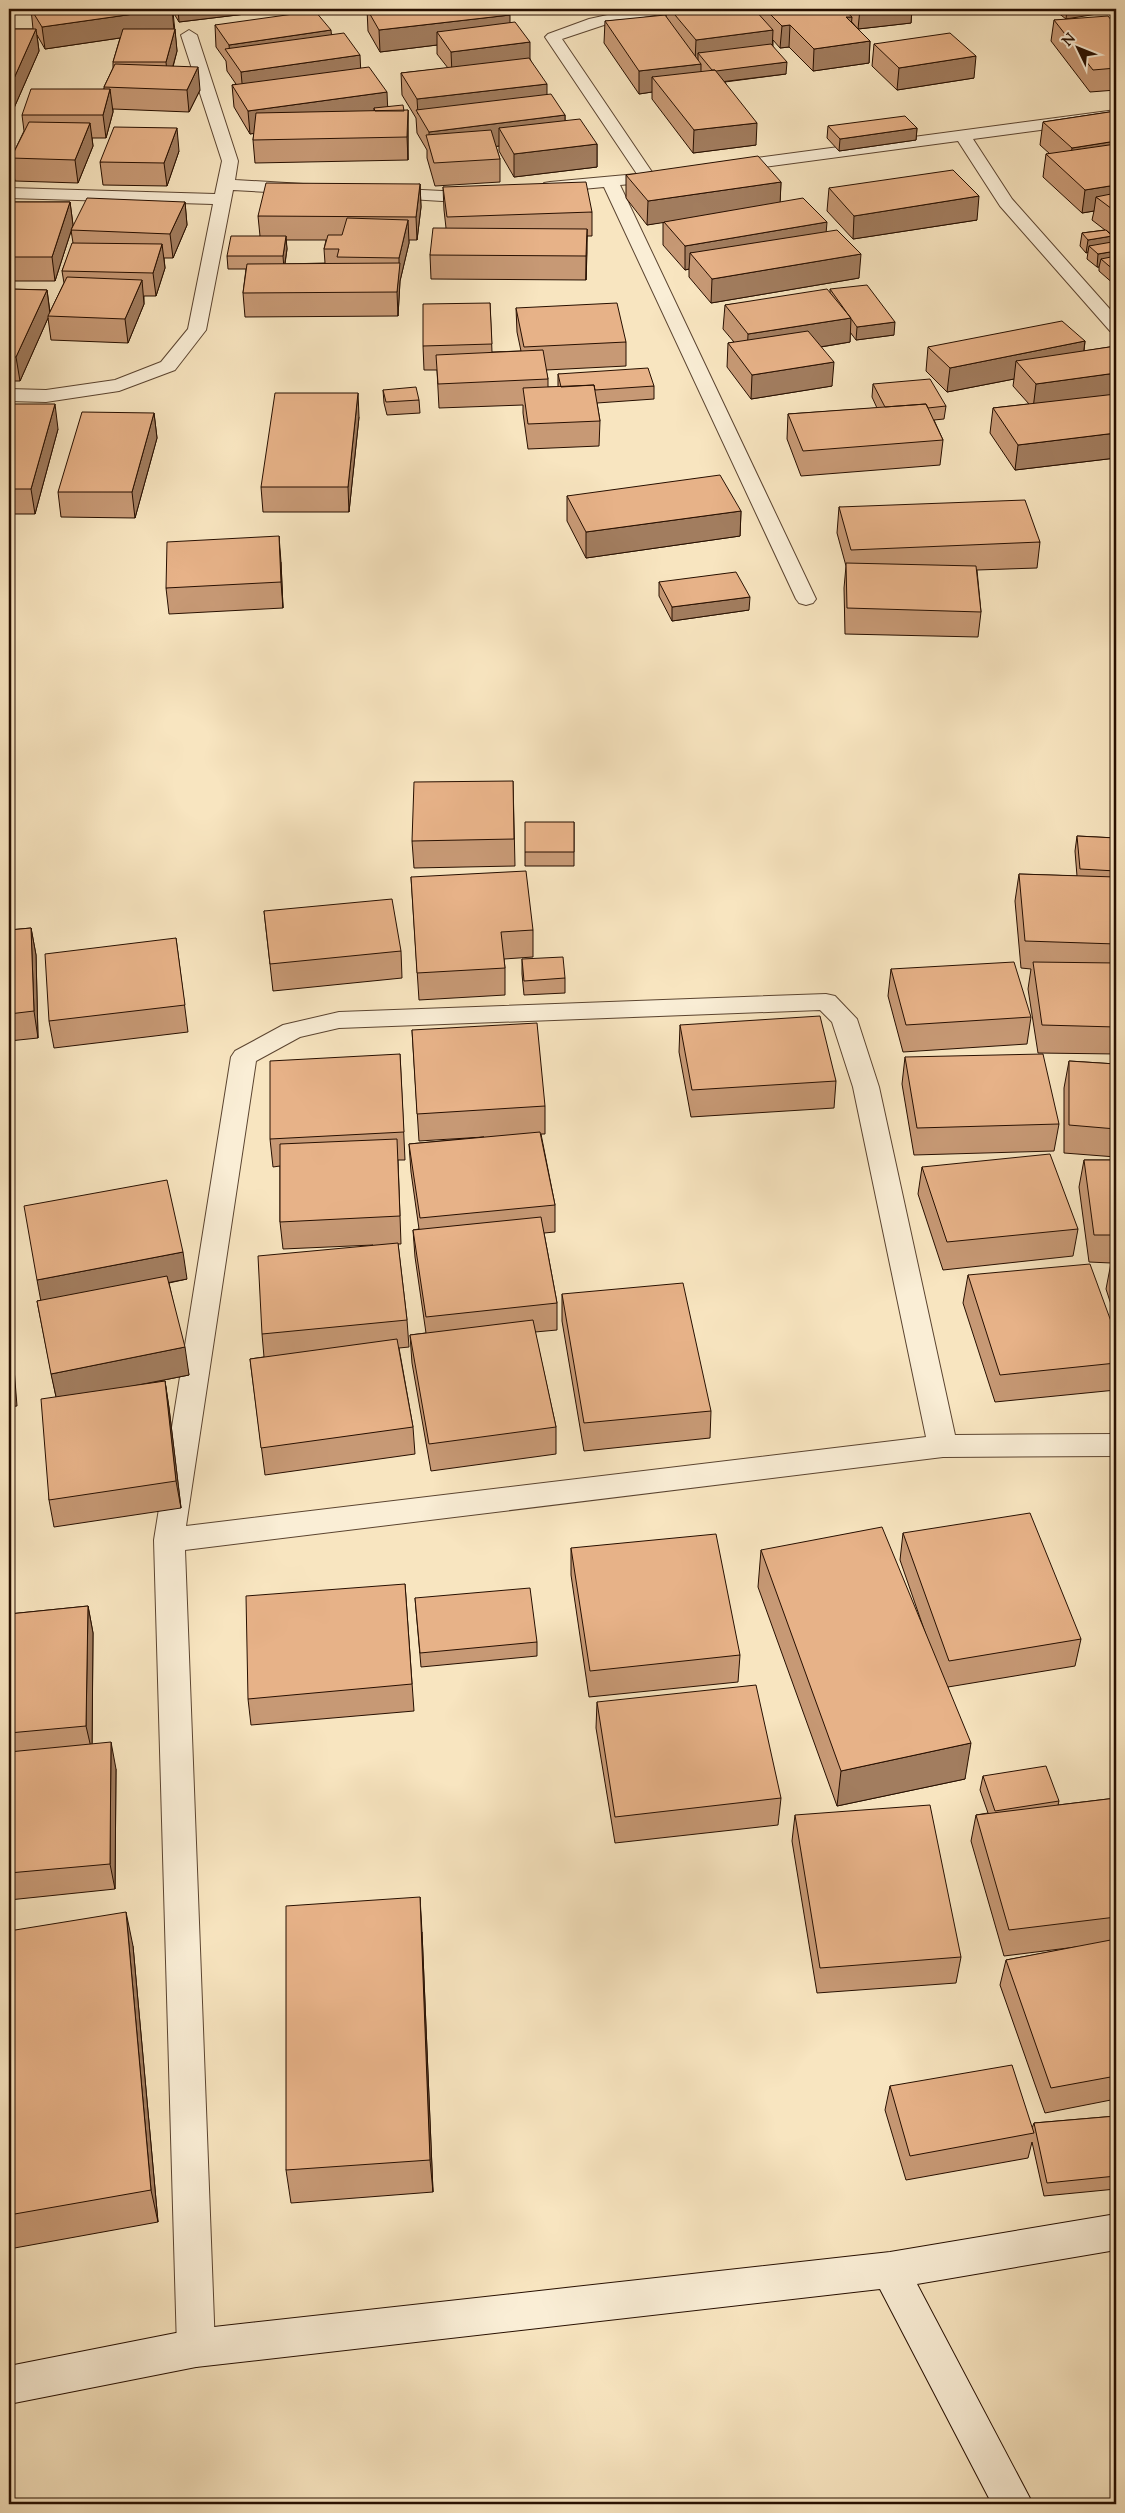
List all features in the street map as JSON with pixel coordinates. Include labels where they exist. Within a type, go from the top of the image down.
[{"type":"street","points":[[648,178],[553,37],[573,28],[643,12],[666,9]]},
{"type":"street","points":[[9,395],[46,396],[119,385],[168,366],[197,330],[230,161],[189,35]]},
{"type":"street","points":[[707,170],[1116,115]]},
{"type":"street","points":[[963,136],[1006,202],[1116,327]]},
{"type":"street","points":[[533,189],[677,174]]},
{"type":"street","points":[[610,181],[806,599]]},
{"type":"street","points":[[9,193],[324,190]]},
{"type":"street","points":[[363,192],[442,196],[494,193]]},
{"type":"street","points":[[196,2348],[169,1540],[244,1057],[292,1031],[338,1020],[826,1002],[844,1019],[866,1088],[943,1446]]},
{"type":"street","points":[[169,1540],[943,1446],[1116,1445]]},
{"type":"street","points":[[9,2384],[196,2348],[890,2270],[1116,2232]]},
{"type":"street","points":[[890,2270],[1013,2504]]},
{"type":"building","points":[[31,9],[169,9],[42,27]]},
{"type":"building","points":[[367,9],[506,9],[510,15],[379,30]]},
{"type":"building","points":[[670,9],[754,9],[773,30],[696,40]]},
{"type":"building","points":[[765,9],[843,9],[852,17],[846,17],[870,41],[814,49],[790,25],[782,26]]},
{"type":"building","points":[[315,11],[331,30],[229,45],[215,25]]},
{"type":"building","points":[[665,15],[701,64],[639,71],[605,21]]},
{"type":"building","points":[[1108,16],[1116,26],[1116,68],[1093,70],[1054,20]]},
{"type":"building","points":[[515,22],[530,42],[451,52],[437,32]]},
{"type":"building","points":[[9,29],[36,29],[11,85],[9,85]]},
{"type":"building","points":[[123,29],[175,29],[166,62],[113,62]]},
{"type":"building","points":[[344,33],[360,55],[241,72],[225,49]]},
{"type":"building","points":[[950,33],[976,56],[899,68],[874,44]]},
{"type":"building","points":[[771,44],[787,62],[716,71],[712,70],[698,53]]},
{"type":"building","points":[[529,58],[547,84],[417,99],[401,73]]},
{"type":"building","points":[[115,64],[198,67],[187,90],[104,87]]},
{"type":"building","points":[[369,67],[387,92],[248,111],[232,85]]},
{"type":"building","points":[[715,70],[757,123],[694,130],[652,77]]},
{"type":"building","points":[[31,89],[110,89],[103,115],[22,115]]},
{"type":"building","points":[[551,94],[565,115],[429,132],[416,110]]},
{"type":"building","points":[[403,105],[404,111],[375,111],[374,108]]},
{"type":"building","points":[[408,110],[407,137],[253,140],[256,113]]},
{"type":"building","points":[[1116,111],[1116,141],[1072,148],[1043,122]]},
{"type":"building","points":[[905,116],[917,128],[840,139],[828,126]]},
{"type":"building","points":[[580,119],[597,144],[514,154],[499,128]]},
{"type":"building","points":[[29,122],[90,123],[75,160],[11,158]]},
{"type":"building","points":[[114,127],[177,128],[164,163],[100,162]]},
{"type":"building","points":[[491,130],[500,159],[434,163],[426,135]]},
{"type":"building","points":[[1116,144],[1116,185],[1085,190],[1046,154]]},
{"type":"building","points":[[758,156],[781,182],[648,201],[626,175]]},
{"type":"building","points":[[953,170],[979,196],[854,216],[829,188]]},
{"type":"building","points":[[586,182],[592,212],[447,217],[443,187]]},
{"type":"building","points":[[266,183],[420,184],[416,217],[258,216]]},
{"type":"building","points":[[1116,193],[1116,212],[1096,197]]},
{"type":"building","points":[[87,198],[185,202],[170,234],[71,230]]},
{"type":"building","points":[[803,198],[827,222],[685,246],[664,222]]},
{"type":"building","points":[[9,202],[70,202],[52,257],[9,257]]},
{"type":"building","points":[[347,218],[408,220],[399,258],[337,257],[339,249],[324,249],[328,235],[342,235]]},
{"type":"building","points":[[433,228],[587,229],[586,256],[430,255]]},
{"type":"building","points":[[837,230],[861,254],[712,279],[690,253]]},
{"type":"building","points":[[1106,230],[1112,236],[1088,240],[1082,233]]},
{"type":"building","points":[[231,236],[286,236],[283,256],[227,256]]},
{"type":"building","points":[[1112,242],[1116,246],[1116,251],[1098,254],[1089,246]]},
{"type":"building","points":[[72,243],[162,244],[153,273],[62,271]]},
{"type":"building","points":[[1116,256],[1116,272],[1101,259]]},
{"type":"building","points":[[400,263],[397,292],[243,293],[247,264]]},
{"type":"building","points":[[67,277],[142,280],[125,319],[48,316]]},
{"type":"building","points":[[867,285],[895,322],[857,327],[830,289]]},
{"type":"building","points":[[9,289],[47,290],[16,357],[9,357]]},
{"type":"building","points":[[827,289],[851,318],[748,334],[725,305]]},
{"type":"building","points":[[490,303],[492,344],[423,346],[423,304]]},
{"type":"building","points":[[617,303],[626,342],[524,347],[516,308]]},
{"type":"building","points":[[1062,321],[1085,341],[950,368],[928,347]]},
{"type":"building","points":[[808,331],[834,362],[752,375],[728,343]]},
{"type":"building","points":[[1116,346],[1116,373],[1036,384],[1016,361]]},
{"type":"building","points":[[543,350],[548,379],[438,384],[436,355]]},
{"type":"building","points":[[648,368],[654,386],[595,390],[594,385],[561,387],[558,374]]},
{"type":"building","points":[[930,379],[946,406],[928,408],[926,404],[885,407],[873,384]]},
{"type":"building","points":[[594,385],[600,421],[528,424],[523,388]]},
{"type":"building","points":[[416,387],[419,400],[386,402],[383,390]]},
{"type":"building","points":[[275,393],[358,393],[348,487],[261,487]]},
{"type":"building","points":[[1116,394],[1116,433],[1018,445],[993,408]]},
{"type":"building","points":[[9,404],[55,404],[31,489],[9,489]]},
{"type":"building","points":[[926,404],[943,440],[803,451],[788,414]]},
{"type":"building","points":[[82,412],[154,413],[132,492],[58,492]]},
{"type":"building","points":[[720,475],[741,511],[586,532],[567,496]]},
{"type":"building","points":[[1025,500],[1040,542],[851,550],[839,507]]},
{"type":"building","points":[[279,536],[281,582],[166,588],[167,542]]},
{"type":"building","points":[[846,563],[976,566],[981,612],[847,608]]},
{"type":"building","points":[[736,572],[750,597],[672,607],[659,582]]},
{"type":"building","points":[[513,781],[514,839],[412,841],[414,782]]},
{"type":"building","points":[[525,822],[574,822],[574,852],[525,852]]},
{"type":"building","points":[[1077,836],[1116,838],[1116,871],[1080,869]]},
{"type":"building","points":[[526,871],[533,930],[501,932],[505,968],[417,973],[411,877]]},
{"type":"building","points":[[1019,874],[1116,877],[1116,944],[1025,941]]},
{"type":"building","points":[[392,899],[401,951],[270,964],[264,911]]},
{"type":"building","points":[[31,928],[34,1011],[9,1014],[9,930]]},
{"type":"building","points":[[176,938],[185,1005],[49,1021],[45,954]]},
{"type":"building","points":[[563,957],[565,978],[524,981],[522,959]]},
{"type":"building","points":[[1014,962],[1031,1017],[906,1025],[891,969]]},
{"type":"building","points":[[1033,962],[1116,963],[1116,1027],[1042,1025]]},
{"type":"building","points":[[820,1016],[836,1081],[692,1090],[680,1025]]},
{"type":"building","points":[[537,1023],[545,1106],[417,1114],[412,1030]]},
{"type":"building","points":[[400,1054],[404,1132],[270,1139],[270,1061]]},
{"type":"building","points":[[1043,1054],[1059,1124],[917,1128],[905,1057]]},
{"type":"building","points":[[1069,1061],[1116,1064],[1116,1129],[1069,1125]]},
{"type":"building","points":[[540,1132],[555,1205],[420,1218],[409,1144]]},
{"type":"building","points":[[397,1139],[400,1216],[280,1222],[280,1144]]},
{"type":"building","points":[[1050,1154],[1078,1229],[947,1242],[922,1167]]},
{"type":"building","points":[[1084,1160],[1116,1160],[1116,1235],[1094,1235]]},
{"type":"building","points":[[167,1180],[183,1252],[37,1280],[24,1206]]},
{"type":"building","points":[[541,1217],[557,1303],[426,1317],[413,1230]]},
{"type":"building","points":[[398,1243],[407,1320],[262,1334],[258,1256]]},
{"type":"building","points":[[1112,1261],[1116,1261],[1116,1275]]},
{"type":"building","points":[[1090,1264],[1116,1335],[1116,1363],[1000,1375],[968,1275]]},
{"type":"building","points":[[167,1276],[185,1347],[51,1374],[37,1301]]},
{"type":"building","points":[[683,1283],[711,1411],[584,1423],[562,1294]]},
{"type":"building","points":[[533,1320],[556,1427],[429,1444],[410,1335]]},
{"type":"building","points":[[397,1339],[413,1427],[261,1448],[250,1359]]},
{"type":"building","points":[[9,1351],[11,1379],[9,1379]]},
{"type":"building","points":[[165,1381],[176,1481],[49,1500],[41,1399]]},
{"type":"building","points":[[1030,1513],[1081,1639],[949,1661],[903,1533]]},
{"type":"building","points":[[882,1527],[971,1743],[841,1771],[761,1550]]},
{"type":"building","points":[[716,1534],[740,1655],[590,1671],[571,1548]]},
{"type":"building","points":[[405,1584],[412,1684],[248,1699],[246,1596]]},
{"type":"building","points":[[530,1588],[537,1642],[420,1653],[415,1598]]},
{"type":"building","points":[[88,1606],[86,1726],[9,1733],[9,1614]]},
{"type":"building","points":[[756,1685],[781,1798],[615,1817],[597,1702]]},
{"type":"building","points":[[111,1742],[110,1864],[9,1873],[9,1752]]},
{"type":"building","points":[[1046,1766],[1059,1801],[995,1811],[983,1776]]},
{"type":"building","points":[[1116,1798],[1116,1917],[1009,1930],[976,1815]]},
{"type":"building","points":[[930,1805],[961,1957],[820,1968],[795,1815]]},
{"type":"building","points":[[420,1897],[430,2160],[286,2170],[286,1906]]},
{"type":"building","points":[[126,1912],[151,2190],[9,2215],[9,1931]]},
{"type":"building","points":[[1116,1939],[1116,2076],[1051,2088],[1006,1960]]},
{"type":"building","points":[[1012,2065],[1034,2133],[910,2156],[890,2086]]},
{"type":"building","points":[[1116,2116],[1116,2176],[1047,2183],[1034,2123]]}]
